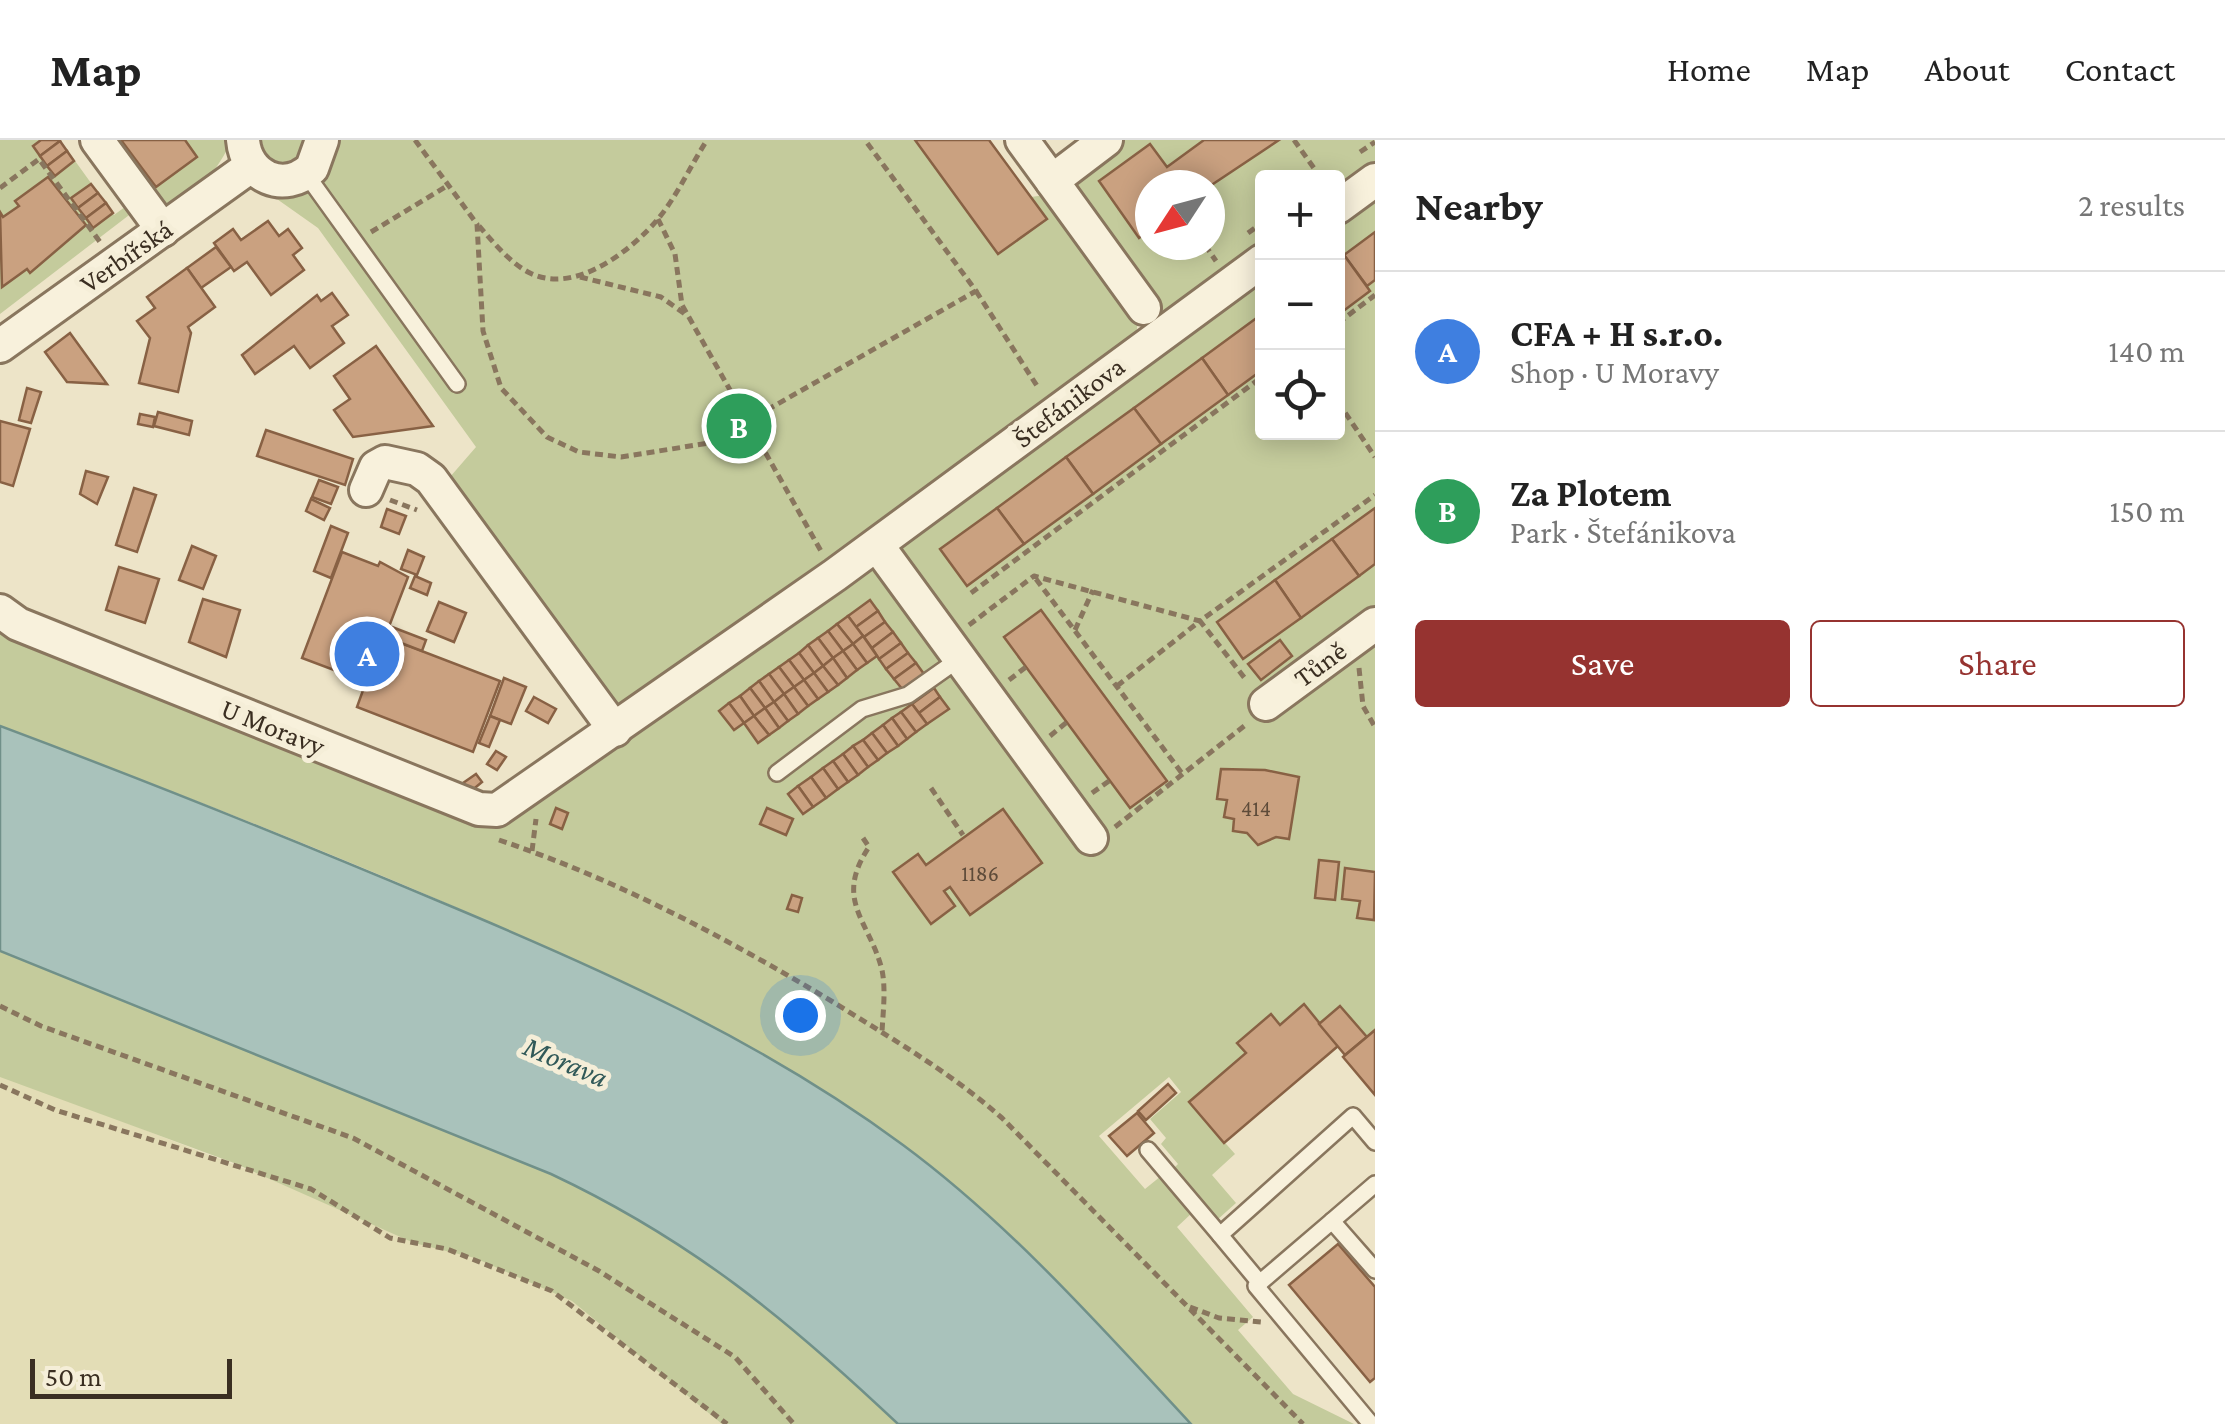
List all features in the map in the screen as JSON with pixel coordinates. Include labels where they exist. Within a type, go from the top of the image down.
[{"type":"street","points":[[97,140],[163,230]]},
{"type":"street","points":[[246,153],[277,181],[306,174],[320,155],[322,140]]},
{"type":"street","points":[[1022,140],[1153,321]]},
{"type":"street","points":[[1052,181],[1106,140]]},
{"type":"street","name":"Verbířská","points":[[0,346],[163,230],[246,153]]},
{"type":"street","points":[[1345,202],[1375,180]]},
{"type":"street","name":"Štefánikova","points":[[544,778],[877,545],[1054,412],[1153,321],[1255,265]]},
{"type":"street","points":[[366,490],[376,467],[385,462],[418,469],[431,479],[615,730]]},
{"type":"street","points":[[877,545],[1090,838]]},
{"type":"street","name":"U Moravy","points":[[0,611],[18,624],[479,809],[502,807],[544,778]]},
{"type":"street","name":"Tůně","points":[[1266,704],[1366,631]]},
{"type":"lane","points":[[306,174],[457,384]]},
{"type":"lane","points":[[777,773],[862,708],[908,695],[953,651]]},
{"type":"lane","points":[[1220,1236],[1353,1116],[1375,1142]]},
{"type":"lane","points":[[1148,1150],[1260,1283]]},
{"type":"lane","points":[[1371,1424],[1256,1286],[1375,1184]]},
{"type":"lane","points":[[1332,1221],[1375,1270]]},
{"type":"path","points":[[415,140],[477,224],[531,273],[554,280],[578,276],[620,252],[658,219],[707,140]]},
{"type":"path","points":[[865,140],[976,291],[1054,412]]},
{"type":"path","points":[[1294,140],[1315,170]]},
{"type":"path","points":[[0,188],[39,158],[104,246]]},
{"type":"path","points":[[356,242],[448,186]]},
{"type":"path","points":[[658,219],[672,242],[678,294],[688,316],[835,575]]},
{"type":"path","points":[[477,224],[478,294],[490,362],[506,397],[547,436],[579,452],[621,457],[709,443],[976,291]]},
{"type":"path","points":[[578,276],[661,297],[688,316]]},
{"type":"path","points":[[1345,318],[1375,295]]},
{"type":"path","points":[[971,593],[1255,382]]},
{"type":"path","points":[[1345,412],[1375,457]]},
{"type":"path","points":[[366,490],[429,515]]},
{"type":"path","points":[[1117,686],[1375,495]]},
{"type":"path","points":[[953,651],[1034,576]]},
{"type":"path","points":[[1034,576],[1200,621],[1266,704],[1184,776],[1094,843],[1090,838]]},
{"type":"path","points":[[1034,576],[1184,776]]},
{"type":"path","points":[[1075,630],[1093,590]]},
{"type":"path","points":[[1366,631],[1364,706],[1375,727]]},
{"type":"path","points":[[931,788],[963,836]]},
{"type":"path","points":[[532,836],[532,851],[730,940],[954,1076],[1189,1306],[1302,1424]]},
{"type":"path","points":[[863,838],[868,847],[854,869],[854,900],[881,967],[882,1032]]},
{"type":"path","points":[[0,1006],[41,1026],[353,1138],[599,1271],[720,1348],[735,1358],[794,1424]]},
{"type":"path","points":[[0,1085],[55,1110],[311,1188],[390,1238],[446,1249],[552,1291],[727,1424]]},
{"type":"path","points":[[1189,1306],[1242,1323],[1285,1321]]},
{"type":"shaded area","points":[[0,1074],[497,1266],[572,1300],[722,1424],[0,1424]]},
{"type":"green space","points":[[0,140],[60,140],[114,215],[129,204],[137,209],[0,314]]},
{"type":"green space","points":[[121,140],[231,140],[221,161],[205,180],[187,196],[166,206],[151,192],[156,187]]},
{"type":"green space","points":[[261,140],[304,142],[298,157],[282,163],[267,157]]},
{"type":"green space","points":[[335,140],[989,140],[1031,197],[1045,195],[1138,320],[1136,336],[619,712],[450,477],[476,447],[318,228],[267,192]]},
{"type":"green space","points":[[1122,140],[1375,140],[1375,164],[1345,186],[1345,170],[1255,170],[1255,251],[1173,313],[1159,311],[1071,192],[1074,180]]},
{"type":"green space","points":[[1375,196],[1375,1030],[1366,1038],[1340,1006],[1319,1024],[1304,1005],[1280,1024],[1271,1014],[1237,1043],[1246,1054],[1189,1102],[1235,1154],[1212,1175],[1236,1203],[1217,1220],[1173,1169],[1178,1164],[1161,1144],[1166,1138],[1150,1119],[1181,1092],[1169,1077],[1099,1136],[1145,1189],[1161,1176],[1192,1213],[1177,1227],[1253,1317],[1238,1330],[1293,1394],[1354,1424],[1191,1424],[981,1208],[903,1145],[796,1075],[646,996],[383,876],[0,726],[0,621],[497,822],[1255,282],[1255,440],[1345,440],[1345,218]]},
{"type":"green space","points":[[0,951],[551,1174],[602,1199],[735,1284],[817,1350],[898,1424],[722,1424],[572,1301],[475,1258],[414,1243],[234,1163],[0,1077]]},
{"type":"water","name":"Morava","points":[[0,726],[273,833],[558,952],[677,1008],[793,1072],[903,1145],[980,1208],[1053,1278],[1191,1424],[898,1424],[817,1350],[735,1284],[602,1199],[551,1174],[0,951]]},
{"type":"building","points":[[41,140],[60,141],[40,156],[33,146]]},
{"type":"building","points":[[121,140],[185,140],[197,157],[156,187]]},
{"type":"building","points":[[915,140],[989,140],[1047,219],[998,254]]},
{"type":"building","points":[[1204,140],[1279,140],[1225,176],[1225,170],[1135,170],[1135,232],[1099,181],[1150,144],[1167,167]]},
{"type":"building","points":[[60,141],[67,151],[47,166],[40,156]]},
{"type":"building","points":[[67,151],[74,161],[55,176],[47,166]]},
{"type":"building","points":[[48,177],[86,225],[30,273],[27,269],[2,287],[0,212],[3,217],[19,206],[15,201]]},
{"type":"building","points":[[91,184],[98,193],[78,208],[71,198]]},
{"type":"building","points":[[98,193],[106,203],[86,218],[78,208]]},
{"type":"building","points":[[106,203],[113,213],[93,228],[86,218]]},
{"type":"building","points":[[268,221],[279,236],[288,229],[302,248],[293,255],[304,270],[271,295],[247,262],[234,271],[214,243],[233,229],[241,240]]},
{"type":"building","points":[[1375,232],[1375,280],[1367,286],[1345,254]]},
{"type":"building","points":[[216,247],[231,267],[201,288],[187,268]]},
{"type":"building","points":[[1345,256],[1370,291],[1345,310]]},
{"type":"building","points":[[187,268],[215,307],[188,327],[191,333],[178,392],[139,383],[150,338],[137,321],[155,308],[147,297]]},
{"type":"building","points":[[332,293],[348,315],[332,326],[344,343],[310,368],[294,346],[255,374],[242,355],[317,295],[321,301]]},
{"type":"building","points":[[1255,319],[1255,375],[1228,395],[1202,358]]},
{"type":"building","points":[[70,333],[107,384],[67,382],[45,352]]},
{"type":"building","points":[[376,346],[433,426],[353,437],[334,410],[350,399],[334,376]]},
{"type":"building","points":[[1202,358],[1228,395],[1161,444],[1134,408]]},
{"type":"building","points":[[27,388],[41,392],[31,423],[19,420]]},
{"type":"building","points":[[1134,408],[1161,444],[1093,494],[1066,457]]},
{"type":"building","points":[[158,412],[192,421],[189,435],[154,426]]},
{"type":"building","points":[[140,414],[155,417],[153,427],[138,424]]},
{"type":"building","points":[[0,421],[30,429],[13,486],[0,482]]},
{"type":"building","points":[[266,430],[353,459],[345,485],[257,456]]},
{"type":"building","points":[[1066,457],[1093,494],[1024,544],[997,508]]},
{"type":"building","points":[[86,471],[108,477],[97,504],[80,494]]},
{"type":"building","points":[[319,480],[338,487],[331,504],[312,497]]},
{"type":"building","points":[[134,488],[156,495],[137,552],[116,545]]},
{"type":"building","points":[[311,499],[330,508],[324,520],[306,511]]},
{"type":"building","points":[[997,508],[1024,544],[967,586],[940,549]]},
{"type":"building","points":[[1375,508],[1375,564],[1359,576],[1332,539]]},
{"type":"building","points":[[387,509],[406,516],[399,534],[381,527]]},
{"type":"building","points":[[331,526],[348,533],[331,578],[314,571]]},
{"type":"building","points":[[1332,539],[1359,576],[1301,618],[1275,580]]},
{"type":"building","points":[[192,546],[216,556],[203,589],[179,580]]},
{"type":"building","points":[[408,550],[424,557],[417,575],[401,569]]},
{"type":"building","points":[[342,552],[378,566],[380,562],[408,577],[385,637],[500,681],[473,752],[357,707],[366,682],[302,658]]},
{"type":"building","points":[[119,567],[159,579],[145,623],[106,610]]},
{"type":"building","points":[[415,576],[431,583],[427,595],[410,588]]},
{"type":"building","points":[[1275,580],[1301,618],[1243,659],[1217,622]]},
{"type":"building","points":[[203,599],[240,610],[226,657],[189,642]]},
{"type":"building","points":[[870,600],[878,611],[856,627],[848,616]]},
{"type":"building","points":[[439,602],[466,613],[454,642],[427,631]]},
{"type":"building","points":[[1041,610],[1167,781],[1130,808],[1004,637]]},
{"type":"building","points":[[878,611],[885,622],[864,637],[856,627]]},
{"type":"building","points":[[848,616],[863,636],[853,644],[837,624]]},
{"type":"building","points":[[885,622],[893,632],[872,648],[864,637]]},
{"type":"building","points":[[837,624],[853,644],[843,651],[828,631]]},
{"type":"building","points":[[392,627],[426,640],[422,651],[388,638]]},
{"type":"building","points":[[828,631],[843,651],[833,658],[818,638]]},
{"type":"building","points":[[893,632],[901,643],[879,659],[872,648]]},
{"type":"building","points":[[863,636],[877,656],[867,663],[853,644]]},
{"type":"building","points":[[818,638],[833,658],[823,666],[808,645]]},
{"type":"building","points":[[1280,640],[1292,656],[1261,680],[1248,664]]},
{"type":"building","points":[[901,643],[908,653],[886,669],[879,659]]},
{"type":"building","points":[[853,644],[867,663],[857,670],[843,651]]},
{"type":"building","points":[[808,645],[823,666],[814,673],[799,653]]},
{"type":"building","points":[[843,651],[857,670],[847,678],[833,658]]},
{"type":"building","points":[[799,653],[814,673],[804,680],[789,660]]},
{"type":"building","points":[[908,653],[916,663],[894,679],[886,669]]},
{"type":"building","points":[[833,658],[847,678],[838,685],[823,666]]},
{"type":"building","points":[[789,660],[804,680],[794,687],[779,667]]},
{"type":"building","points":[[916,663],[924,674],[903,690],[894,679]]},
{"type":"building","points":[[823,666],[838,685],[828,692],[814,673]]},
{"type":"building","points":[[779,667],[794,687],[784,694],[769,674]]},
{"type":"building","points":[[814,673],[828,692],[818,699],[804,680]]},
{"type":"building","points":[[769,674],[784,694],[774,702],[759,681]]},
{"type":"building","points":[[504,678],[526,687],[511,724],[490,716]]},
{"type":"building","points":[[804,680],[818,699],[808,706],[794,687]]},
{"type":"building","points":[[759,681],[774,702],[765,708],[750,688]]},
{"type":"building","points":[[794,687],[808,706],[798,714],[784,694]]},
{"type":"building","points":[[750,688],[765,708],[754,716],[740,696]]},
{"type":"building","points":[[934,688],[940,697],[919,713],[912,704]]},
{"type":"building","points":[[784,694],[798,714],[788,721],[774,702]]},
{"type":"building","points":[[740,696],[754,716],[744,723],[729,703]]},
{"type":"building","points":[[534,697],[556,709],[548,723],[526,711]]},
{"type":"building","points":[[940,697],[949,709],[927,724],[919,713]]},
{"type":"building","points":[[774,702],[788,721],[779,728],[765,708]]},
{"type":"building","points":[[729,703],[744,723],[734,730],[719,711]]},
{"type":"building","points":[[912,704],[927,724],[916,732],[901,712]]},
{"type":"building","points":[[765,708],[779,728],[769,735],[754,716]]},
{"type":"building","points":[[901,712],[916,732],[907,739],[892,718]]},
{"type":"building","points":[[490,716],[500,720],[489,747],[479,743]]},
{"type":"building","points":[[754,716],[769,735],[758,743],[744,723]]},
{"type":"building","points":[[892,718],[907,739],[898,746],[883,725]]},
{"type":"building","points":[[883,725],[898,746],[887,753],[872,733]]},
{"type":"building","points":[[872,733],[887,753],[878,760],[863,740]]},
{"type":"building","points":[[863,740],[878,760],[868,767],[853,746]]},
{"type":"building","points":[[853,746],[868,767],[858,775],[843,754]]},
{"type":"building","points":[[496,751],[506,757],[497,770],[487,764]]},
{"type":"building","points":[[843,754],[858,775],[848,782],[833,761]]},
{"type":"building","points":[[833,761],[848,782],[838,789],[823,768]]},
{"type":"building","points":[[823,768],[838,789],[826,798],[811,777]]},
{"type":"building","points":[[1221,769],[1265,770],[1299,777],[1289,839],[1276,837],[1258,845],[1247,833],[1233,831],[1234,819],[1224,817],[1227,800],[1217,799]]},
{"type":"building","points":[[476,774],[482,782],[470,792],[463,783]]},
{"type":"building","points":[[811,777],[826,798],[813,807],[798,786]]},
{"type":"building","points":[[798,786],[813,807],[803,814],[788,794]]},
{"type":"building","points":[[556,808],[568,813],[562,829],[550,824]]},
{"type":"building","points":[[767,808],[793,819],[786,835],[760,824]]},
{"type":"building","points":[[1003,809],[1042,863],[970,915],[950,887],[944,891],[955,906],[931,924],[893,872],[918,854],[926,865]]},
{"type":"building","points":[[1319,860],[1339,862],[1335,900],[1315,898]]},
{"type":"building","points":[[1345,868],[1375,872],[1374,920],[1357,918],[1360,901],[1342,899]]},
{"type":"building","points":[[792,895],[802,898],[798,912],[787,909]]},
{"type":"building","points":[[1304,1004],[1338,1046],[1224,1143],[1189,1102],[1246,1053],[1237,1043],[1271,1014],[1280,1025]]},
{"type":"building","points":[[1340,1006],[1367,1037],[1345,1055],[1319,1024]]},
{"type":"building","points":[[1375,1030],[1375,1095],[1343,1057]]},
{"type":"building","points":[[1168,1084],[1176,1093],[1146,1120],[1138,1111]]},
{"type":"building","points":[[1137,1113],[1154,1133],[1127,1156],[1109,1136]]},
{"type":"building","points":[[1338,1244],[1375,1287],[1375,1378],[1370,1382],[1289,1285]]},
{"type":"place","name":"Za Plotem","points":[[739,426]]},
{"type":"place","name":"CFA + H s.r.o.","points":[[367,654]]}]
